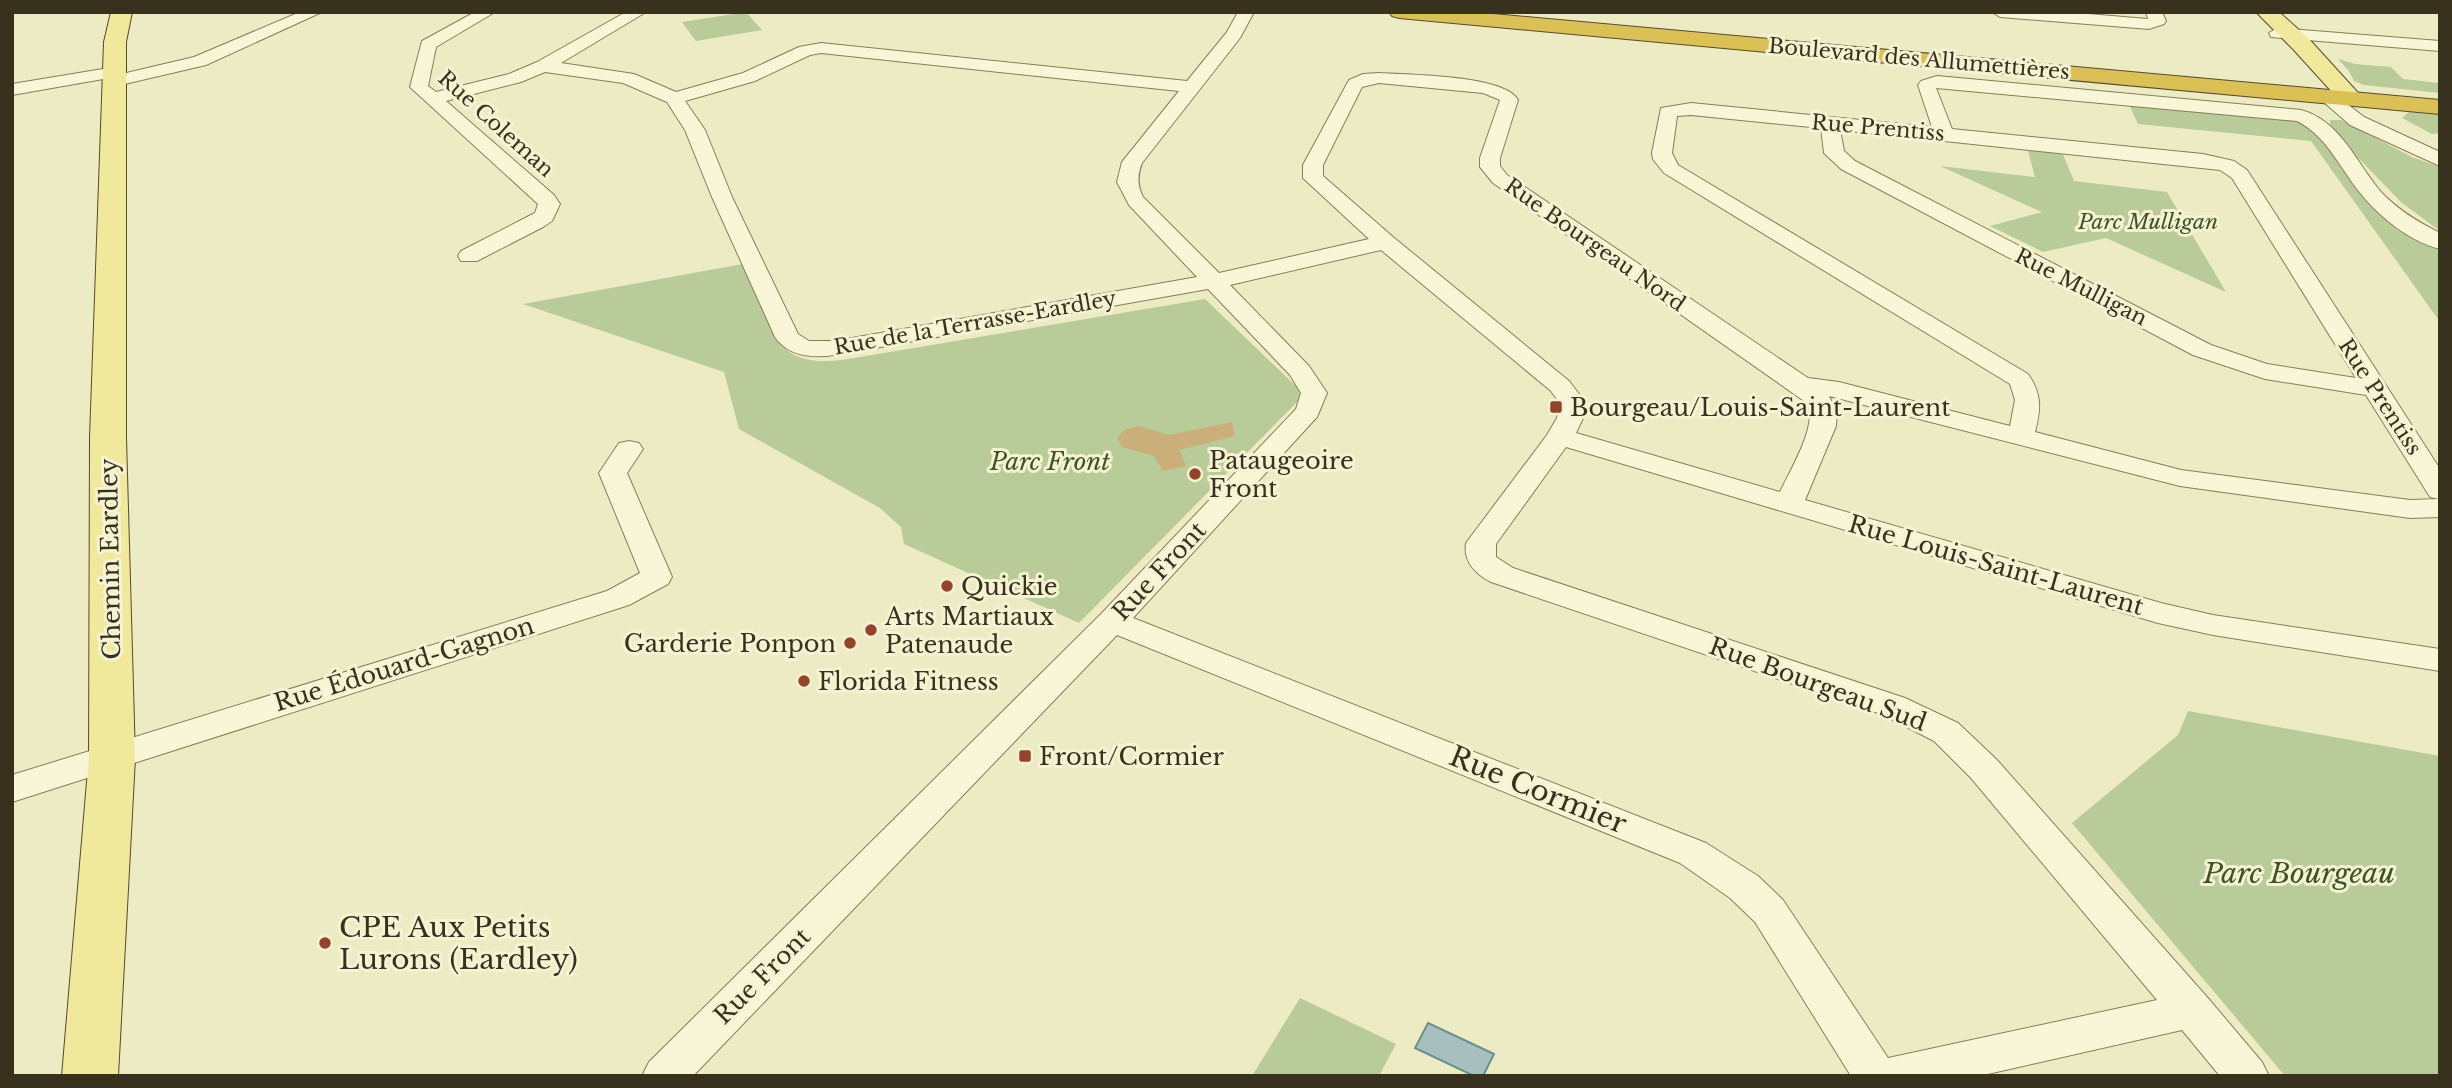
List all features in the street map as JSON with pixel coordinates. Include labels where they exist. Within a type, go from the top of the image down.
[{"type":"highway","name":"Boulevard des Allumettières","points":[[1399,12],[2333,92],[2440,96]]},
{"type":"highway","name":"Boulevard des Allumettières","points":[[1496,12],[2333,92],[2440,107]]},
{"type":"main road","points":[[2265,12],[2333,92]]},
{"type":"main road","name":"Chemin Eardley","points":[[90,1076],[112,758],[108,438],[115,44]]},
{"type":"street","points":[[12,90],[115,44],[200,61],[314,12]]},
{"type":"street","name":"Rue Coleman","points":[[469,256],[535,222],[544,216],[549,204],[547,199],[419,86],[428,45],[487,12]]},
{"type":"street","points":[[432,99],[504,82],[543,66],[638,12]]},
{"type":"street","name":"Rue Front","points":[[664,1076],[1112,621],[1300,422],[1313,402],[1314,393],[1300,371],[1136,201],[1130,194],[1127,178],[1132,162],[1234,34],[1246,12]]},
{"type":"street","name":"Rue Front","points":[[1234,34],[1265,12]]},
{"type":"street","points":[[2011,13],[2149,24],[2158,21],[2154,12]]},
{"type":"street","points":[[2284,33],[2440,46]]},
{"type":"street","points":[[674,98],[749,77],[805,51],[821,48],[1193,87]]},
{"type":"street","name":"Rue de la Terrasse-Eardley","points":[[543,66],[619,76],[650,84],[674,98],[695,130],[722,197],[790,342],[804,348],[835,348],[1215,281],[1385,242]]},
{"type":"street","name":"Rue Bourgeau Nord","points":[[1560,437],[1573,410],[1566,393],[1319,185],[1312,171],[1355,84],[1363,79],[1379,78],[1486,88],[1504,93],[1509,100],[1490,158],[1490,167],[1500,179],[1801,385],[1816,398],[1825,416],[1789,504]]},
{"type":"street","points":[[1944,134],[1927,89],[1927,85],[1937,81],[2301,116],[2321,126],[2386,209],[2413,229],[2440,242]]},
{"type":"street","points":[[2333,92],[2440,149]]},
{"type":"street","points":[[2333,92],[2364,125],[2440,160]]},
{"type":"street","name":"Rue Prentiss","points":[[2021,436],[2029,399],[2027,389],[2019,379],[2007,369],[1680,175],[1663,159],[1666,115],[1674,110],[1944,134],[2203,160],[2235,169],[2440,491]]},
{"type":"street","name":"Rue Mulligan","points":[[1830,124],[1834,153],[1848,165],[2202,350],[2260,372],[2373,388]]},
{"type":"street","points":[[1801,385],[1839,390],[2180,478],[2410,509],[2440,508]]},
{"type":"street","name":"Rue Louis-Saint-Laurent","points":[[1560,437],[2158,613],[2226,627],[2440,660]]},
{"type":"street","name":"Rue Bourgeau Sud","points":[[1560,437],[1481,543],[1479,551],[1489,568],[1502,575],[1893,706],[1945,732],[1984,769],[2247,1076]]},
{"type":"street","name":"Rue Édouard-Gagnon","points":[[12,789],[618,598],[641,587],[657,577],[613,472],[629,450]]},
{"type":"street","name":"Rue Cormier","points":[[1112,621],[1660,838],[1720,869],[1769,911],[1784,930],[1875,1076]]},
{"type":"street","points":[[1892,1076],[2192,1010]]},
{"type":"green space","points":[[746,12],[762,30],[696,41],[682,22]]},
{"type":"green space","points":[[2338,59],[2355,64],[2391,67],[2403,79],[2440,83],[2440,93],[2364,85],[2354,81]]},
{"type":"green space","points":[[2127,100],[2311,122],[2371,204],[2440,246],[2440,322],[2311,141],[2138,124]]},
{"type":"green space","points":[[2409,112],[2440,114],[2440,133],[2432,134],[2402,118]]},
{"type":"green space","points":[[2330,120],[2341,120],[2412,157],[2440,167],[2440,231],[2402,203],[2330,129]]},
{"type":"green space","name":"Parc Mulligan","points":[[2027,147],[2062,152],[2074,181],[2167,192],[2226,292],[2106,238],[2043,252],[1990,226],[2042,212],[1940,166],[2035,177]]},
{"type":"green space","name":"Parc Front","points":[[748,263],[782,345],[802,358],[818,361],[842,360],[1205,299],[1299,389],[1300,399],[1079,623],[904,544],[901,527],[880,508],[739,429],[724,372],[523,304]]},
{"type":"green space","name":"Parc Bourgeau","points":[[2188,711],[2440,756],[2440,1076],[2285,1076],[2072,823],[2178,735]]},
{"type":"green space","points":[[1300,998],[1396,1044],[1379,1076],[1252,1076]]},
{"type":"water","points":[[1428,1023],[1494,1054],[1483,1076],[1474,1076],[1415,1048]]},
{"type":"building","points":[[1232,422],[1235,436],[1179,450],[1186,466],[1163,471],[1154,456],[1122,447],[1117,438],[1124,430],[1139,426],[1169,435]]},
{"type":"place","name":"Bourgeau/Louis-Saint-Laurent","points":[[1556,407]]},
{"type":"place","name":"Pataugeoire Front","points":[[1195,474]]},
{"type":"place","name":"Quickie","points":[[947,586]]},
{"type":"place","name":"Arts Martiaux Patenaude","points":[[871,630]]},
{"type":"place","name":"Garderie Ponpon","points":[[850,643]]},
{"type":"place","name":"Florida Fitness","points":[[804,681]]},
{"type":"place","name":"Front/Cormier","points":[[1025,756]]},
{"type":"place","name":"CPE Aux Petits Lurons (Eardley)","points":[[325,943]]}]
